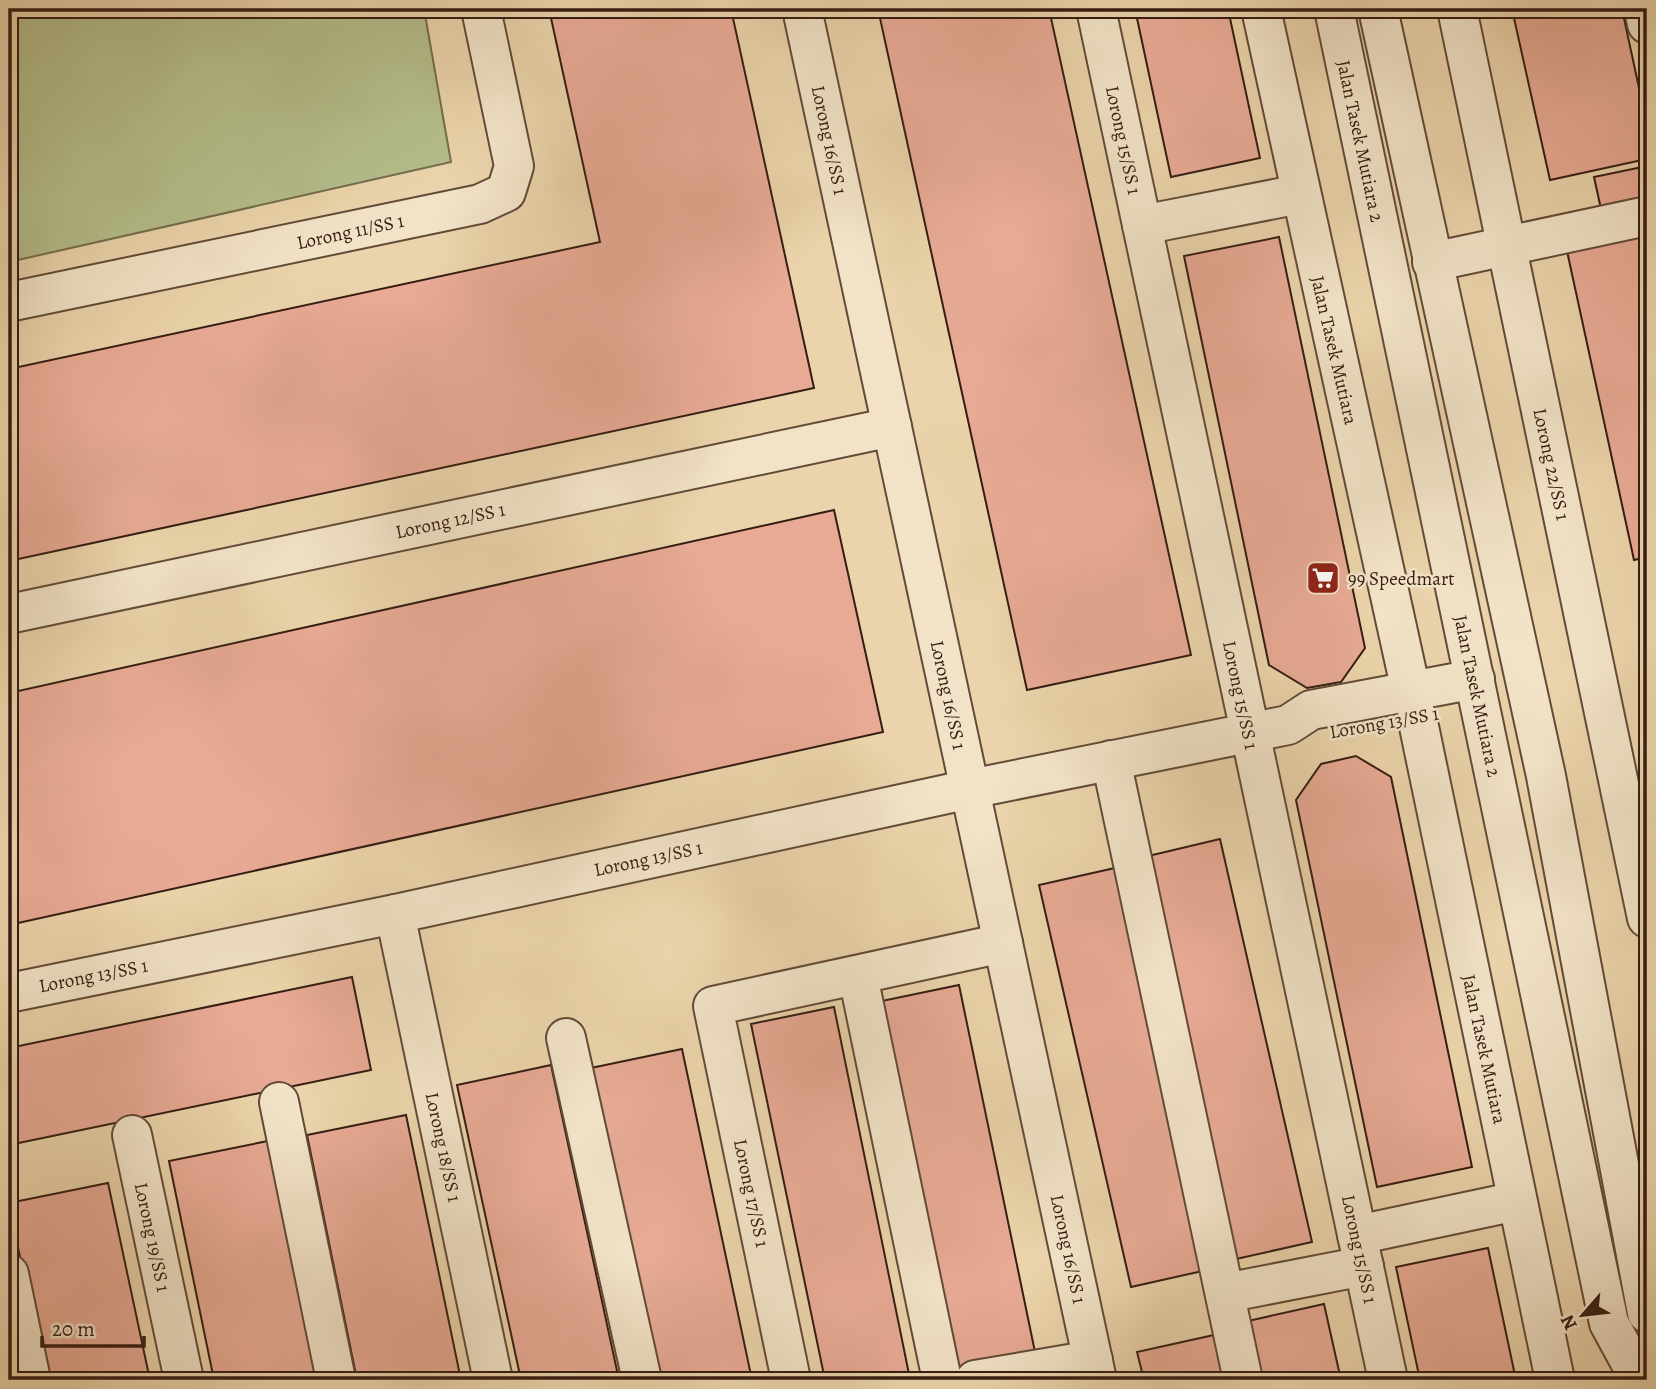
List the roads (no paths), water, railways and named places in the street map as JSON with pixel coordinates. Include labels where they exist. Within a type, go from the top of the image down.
[{"type":"street","name":"Lorong 11/SS 1","points":[[9,302],[480,204],[506,192],[514,166],[481,9]]},
{"type":"street","name":"Lorong 16/SS 1","points":[[802,9],[1095,1370]]},
{"type":"street","name":"Lorong 15/SS 1","points":[[1096,9],[1388,1380]]},
{"type":"street","name":"Jalan Tasek Mutiara","points":[[1261,9],[1414,704],[1555,1380]]},
{"type":"street","name":"Jalan Tasek Mutiara 2","points":[[1334,9],[1480,691],[1609,1323],[1623,1352],[1642,1366]]},
{"type":"street","points":[[1378,9],[1546,776],[1647,1313]]},
{"type":"street","name":"Lorong 22/SS 1","points":[[1457,9],[1647,919]]},
{"type":"street","points":[[1644,9],[1647,24]]},
{"type":"street","points":[[1142,225],[1300,194]]},
{"type":"street","points":[[1432,262],[1647,216]]},
{"type":"street","name":"Lorong 12/SS 1","points":[[9,614],[892,427]]},
{"type":"street","points":[[1503,581],[1500,639],[1480,691],[1518,726],[1546,776]]},
{"type":"street","name":"Lorong 13/SS 1","points":[[9,993],[395,914],[970,789],[1288,725],[1311,710],[1414,704],[1480,691]]},
{"type":"street","points":[[1111,760],[1243,1380]]},
{"type":"street","name":"Lorong 18/SS 1","points":[[395,914],[493,1380]]},
{"type":"street","points":[[942,1380],[858,976],[1003,943]]},
{"type":"street","name":"Lorong 17/SS 1","points":[[791,1380],[713,1006],[858,976]]},
{"type":"street","points":[[566,1038],[642,1380]]},
{"type":"street","points":[[279,1102],[336,1380]]},
{"type":"street","name":"Lorong 19/SS 1","points":[[132,1135],[184,1380]]},
{"type":"street","points":[[1225,1293],[1517,1201]]},
{"type":"street","points":[[9,1274],[31,1380]]},
{"type":"street","points":[[975,1380],[1095,1370]]},
{"type":"place","name":"99 Speedmart","points":[[1323,578]]}]
